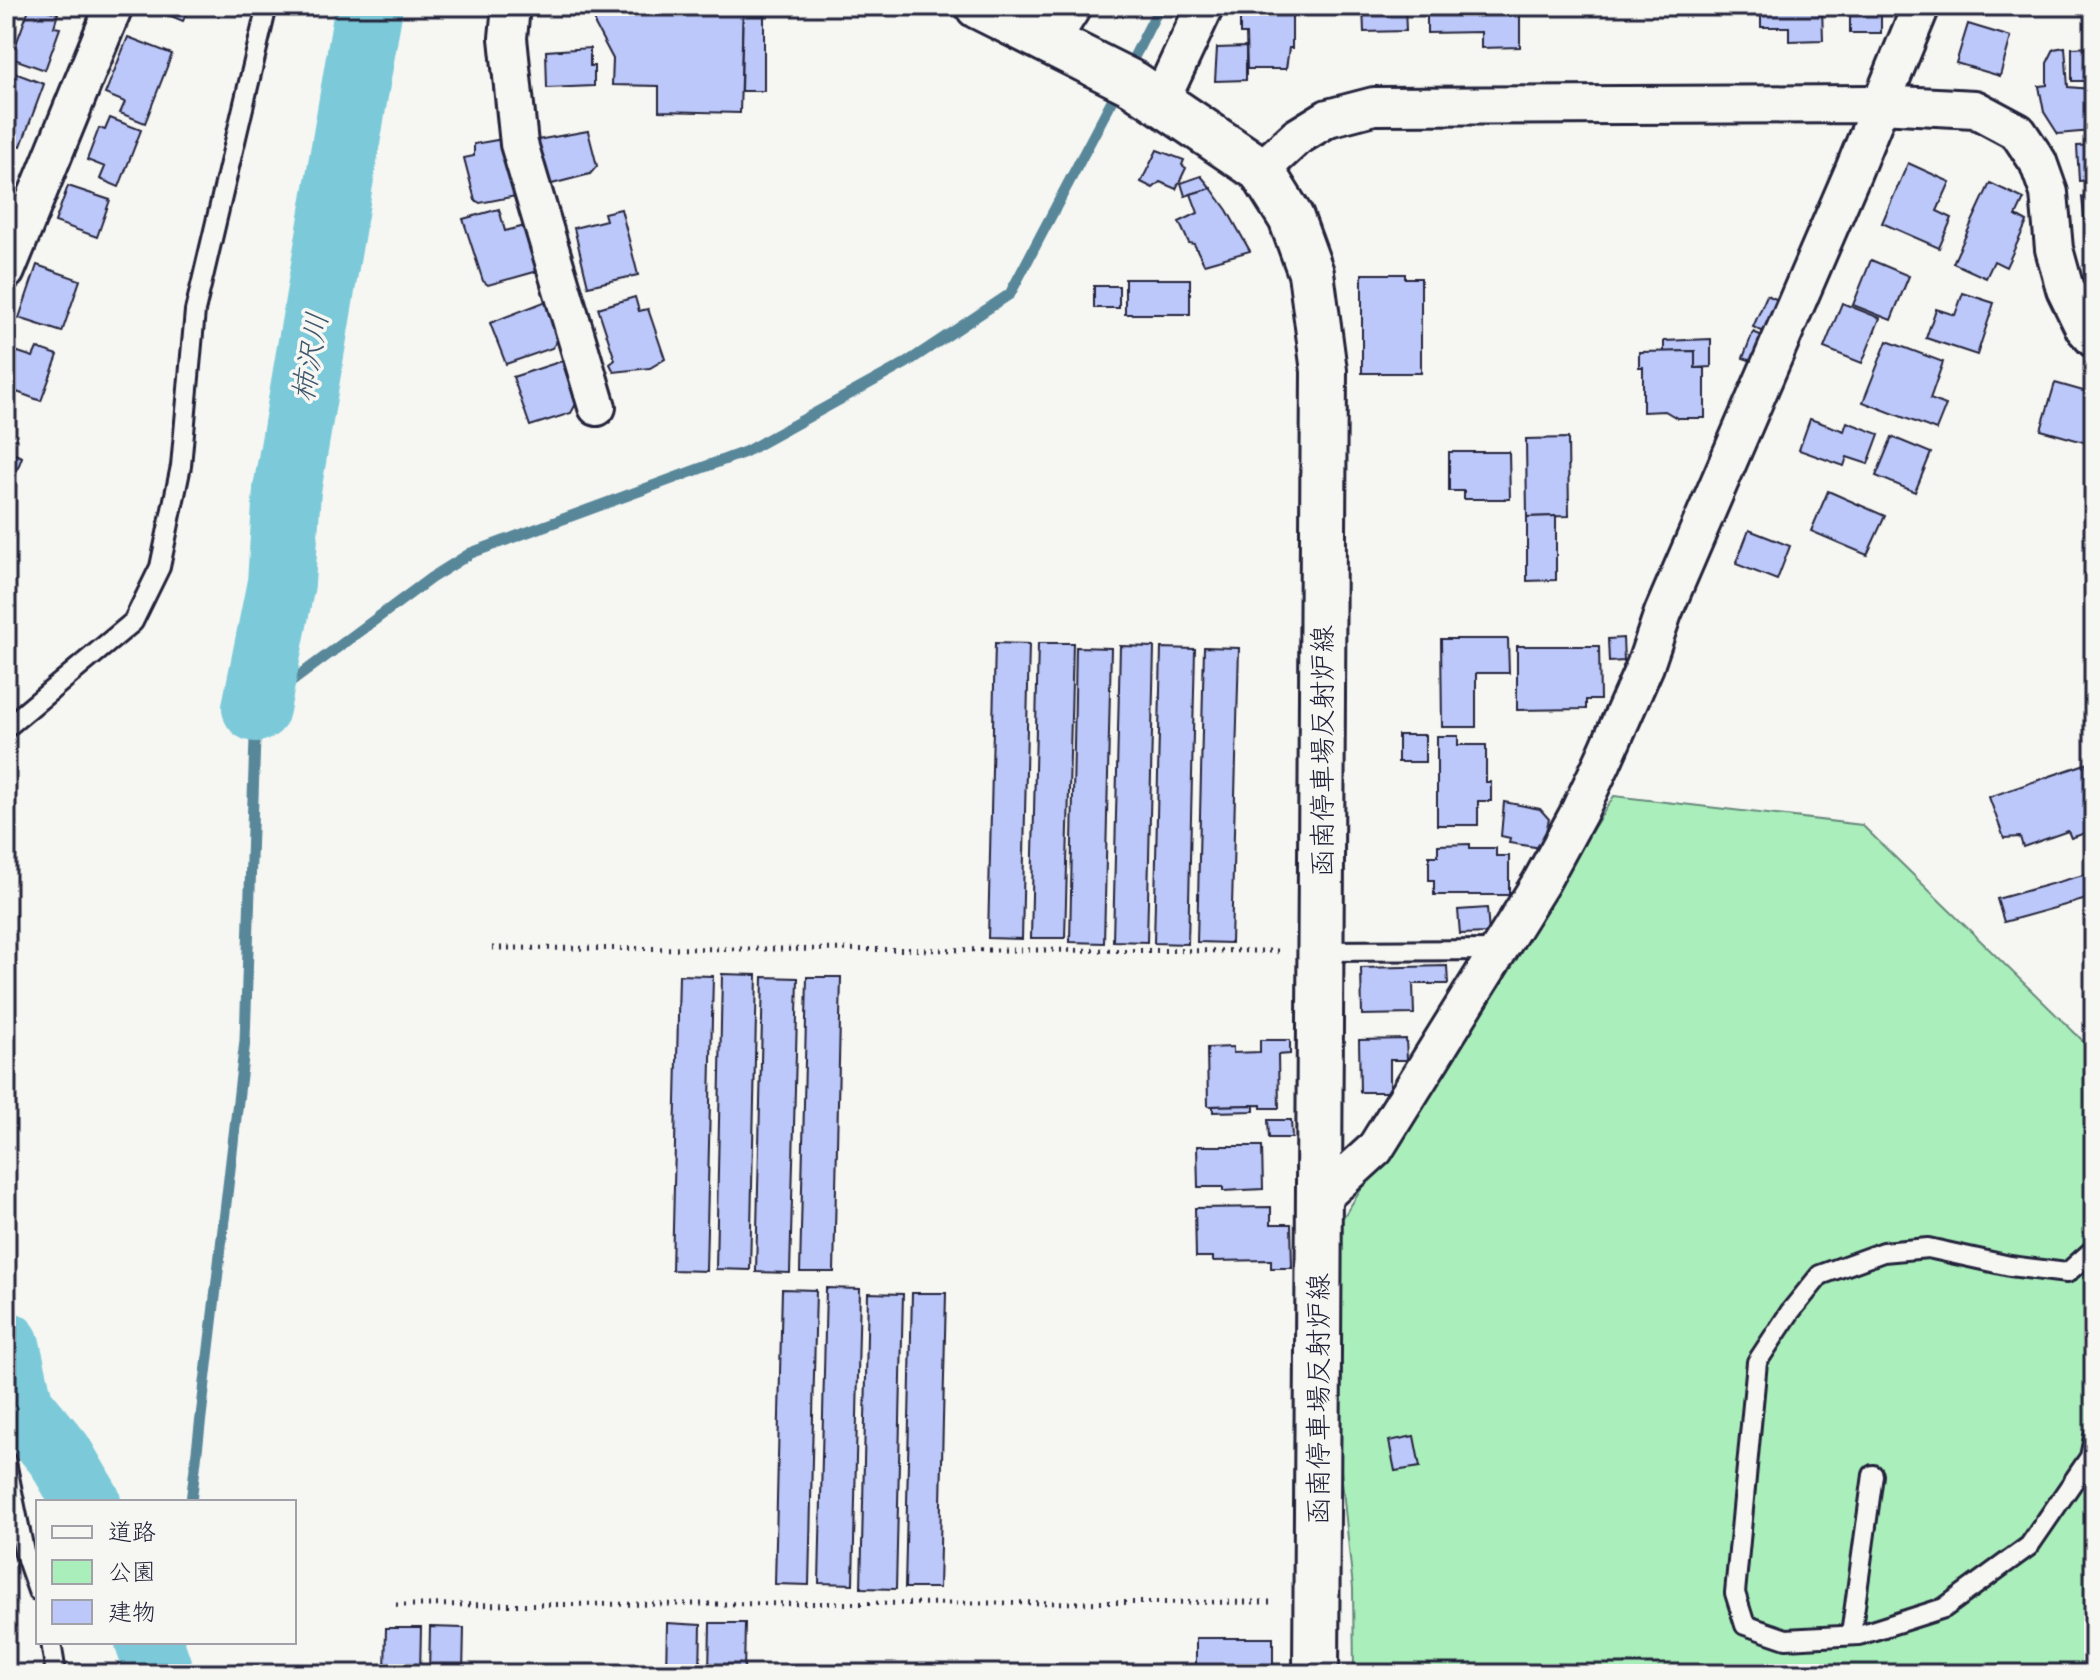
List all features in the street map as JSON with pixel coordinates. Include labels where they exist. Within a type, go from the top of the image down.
[{"type":"main road","name":"函南停車場反射炉線","points":[[978,6],[1061,32],[1261,170],[1291,218],[1311,273],[1324,371],[1316,1674]]},
{"type":"street","points":[[6,271],[114,6]]},
{"type":"street","points":[[511,6],[508,38],[519,144],[597,407]]},
{"type":"street","points":[[1147,92],[1205,6]]},
{"type":"street","points":[[1319,1200],[1375,1149],[1556,855],[1603,761],[1645,666],[1663,613],[1921,6]]},
{"type":"street","points":[[1261,170],[1297,137],[1328,118],[1374,106],[1879,104],[1975,109],[2018,132],[2038,162],[2049,193],[2054,249],[2065,289],[2084,328],[2094,339]]},
{"type":"lane","points":[[6,728],[133,622],[160,567],[181,466],[195,311],[267,6]]},
{"type":"lane","points":[[1321,951],[1499,950]]},
{"type":"lane","points":[[2094,1249],[2067,1273],[2010,1266],[1928,1248],[1883,1252],[1820,1275],[1790,1312],[1757,1362],[1735,1593],[1745,1625],[1786,1639],[1851,1635],[1944,1608],[2029,1546],[2090,1457],[2094,1437]]},
{"type":"lane","points":[[6,1462],[24,1551],[36,1585]]},
{"type":"lane","points":[[1851,1635],[1873,1475]]},
{"type":"lane","points":[[51,1644],[56,1674]]},
{"type":"path","points":[[492,948],[1321,951]]},
{"type":"path","points":[[396,1605],[1317,1602]]},
{"type":"green space","points":[[1614,796],[1862,825],[2081,1039],[2094,1059],[2094,1674],[1354,1674],[1353,1588],[1319,1255]]},
{"type":"building","points":[[30,6],[58,13],[54,27],[60,28],[45,70],[11,58]]},
{"type":"building","points":[[147,6],[190,6],[183,21]]},
{"type":"building","points":[[549,6],[579,6],[577,13]]},
{"type":"building","points":[[595,6],[743,6],[740,113],[659,111],[659,86],[612,85],[613,59],[595,25]]},
{"type":"building","points":[[743,6],[764,6],[764,91],[741,91]]},
{"type":"building","points":[[1240,6],[1285,6],[1285,13],[1292,13],[1292,48],[1289,48],[1286,69],[1247,69],[1246,34],[1240,34]]},
{"type":"building","points":[[1363,6],[1405,6],[1406,31],[1364,32]]},
{"type":"building","points":[[1427,6],[1520,6],[1520,47],[1481,48],[1481,32],[1427,33]]},
{"type":"building","points":[[1761,6],[1822,6],[1823,40],[1789,41],[1789,27],[1761,27]]},
{"type":"building","points":[[1850,12],[1881,12],[1881,33],[1850,33]]},
{"type":"building","points":[[1968,24],[2011,37],[2000,76],[1956,63]]},
{"type":"building","points":[[128,37],[172,54],[145,123],[120,113],[125,102],[105,94]]},
{"type":"building","points":[[1246,47],[1246,80],[1215,81],[1217,48]]},
{"type":"building","points":[[2065,47],[2068,87],[2091,89],[2091,131],[2058,134],[2044,112],[2039,86],[2047,85],[2047,63],[2054,49]]},
{"type":"building","points":[[2094,47],[2094,81],[2072,81],[2072,48]]},
{"type":"building","points":[[590,48],[594,86],[547,88],[546,51]]},
{"type":"building","points":[[7,70],[44,84],[21,146],[6,141]]},
{"type":"building","points":[[110,118],[141,130],[119,187],[100,179],[105,167],[87,160],[99,128],[105,130]]},
{"type":"building","points":[[588,131],[597,166],[590,174],[548,185],[537,140]]},
{"type":"building","points":[[503,139],[516,196],[480,203],[475,200],[464,158],[474,156],[474,144]]},
{"type":"building","points":[[2094,145],[2094,180],[2079,181],[2077,146]]},
{"type":"building","points":[[1157,150],[1184,160],[1182,165],[1186,168],[1176,189],[1160,182],[1153,188],[1141,182]]},
{"type":"building","points":[[1908,163],[1950,182],[1937,211],[1952,218],[1939,248],[1882,223]]},
{"type":"building","points":[[1201,176],[1211,188],[1185,196],[1181,183]]},
{"type":"building","points":[[1990,183],[2024,199],[2016,216],[2027,222],[2006,267],[1994,261],[1986,278],[1953,263]]},
{"type":"building","points":[[68,186],[110,200],[97,237],[55,222]]},
{"type":"building","points":[[1211,188],[1250,251],[1204,264],[1179,222],[1198,213],[1191,194]]},
{"type":"building","points":[[2094,196],[2094,224],[2085,225],[2082,197]]},
{"type":"building","points":[[499,209],[505,231],[529,225],[538,271],[488,285],[483,281],[463,219]]},
{"type":"building","points":[[621,209],[638,275],[588,286],[574,228],[606,220],[604,213]]},
{"type":"building","points":[[1871,260],[1909,276],[1891,320],[1853,305]]},
{"type":"building","points":[[37,265],[80,280],[62,332],[19,318]]},
{"type":"building","points":[[1362,274],[1405,274],[1405,278],[1421,278],[1421,373],[1362,373]]},
{"type":"building","points":[[1125,279],[1190,279],[1190,314],[1125,314]]},
{"type":"building","points":[[1094,286],[1119,286],[1119,308],[1094,308]]},
{"type":"building","points":[[1963,293],[1994,303],[1977,355],[1926,338],[1936,309],[1955,315]]},
{"type":"building","points":[[1767,295],[1778,300],[1764,332],[1753,327]]},
{"type":"building","points":[[635,297],[639,311],[648,309],[665,359],[650,368],[614,372],[610,364],[615,360],[598,308]]},
{"type":"building","points":[[549,300],[562,335],[552,348],[506,364],[490,323]]},
{"type":"building","points":[[1842,303],[1880,318],[1862,363],[1824,348]]},
{"type":"building","points":[[1753,332],[1765,337],[1755,362],[1743,358]]},
{"type":"building","points":[[1711,339],[1711,367],[1695,368],[1695,351],[1664,352],[1664,341]]},
{"type":"building","points":[[1887,341],[1943,362],[1930,399],[1946,405],[1936,430],[1863,402]]},
{"type":"building","points":[[6,348],[33,357],[37,348],[58,355],[41,401],[6,388]]},
{"type":"building","points":[[1695,351],[1695,368],[1705,368],[1705,418],[1677,418],[1665,411],[1643,412],[1643,367],[1639,367],[1639,352]]},
{"type":"building","points":[[562,361],[576,404],[571,413],[530,426],[513,377]]},
{"type":"building","points":[[2055,383],[2094,394],[2094,445],[2041,430]]},
{"type":"building","points":[[1810,419],[1844,431],[1847,422],[1879,434],[1868,464],[1847,457],[1844,466],[1799,450]]},
{"type":"building","points":[[1892,437],[1931,453],[1915,492],[1876,476]]},
{"type":"building","points":[[1568,438],[1569,516],[1527,517],[1526,439]]},
{"type":"building","points":[[6,450],[22,457],[6,499]]},
{"type":"building","points":[[1449,452],[1509,452],[1510,499],[1464,499],[1464,491],[1449,491]]},
{"type":"building","points":[[1828,491],[1885,516],[1867,555],[1811,531]]},
{"type":"building","points":[[1556,516],[1556,580],[1527,581],[1527,517]]},
{"type":"building","points":[[1749,530],[1790,546],[1777,580],[1736,564]]},
{"type":"building","points":[[1623,638],[1624,661],[1609,662],[1608,639]]},
{"type":"building","points":[[1441,639],[1508,639],[1509,673],[1476,673],[1476,727],[1442,727]]},
{"type":"building","points":[[995,643],[1029,644],[1022,939],[988,938]]},
{"type":"building","points":[[1038,643],[1073,643],[1065,938],[1031,938]]},
{"type":"building","points":[[1120,646],[1154,647],[1147,942],[1113,941]]},
{"type":"building","points":[[1517,646],[1599,646],[1600,700],[1586,700],[1586,709],[1517,710]]},
{"type":"building","points":[[1076,647],[1111,648],[1104,943],[1070,942]]},
{"type":"building","points":[[1204,647],[1239,648],[1231,943],[1197,942]]},
{"type":"building","points":[[1161,648],[1195,649],[1188,944],[1154,943]]},
{"type":"building","points":[[1398,735],[1425,735],[1425,762],[1398,762]]},
{"type":"building","points":[[1437,736],[1458,736],[1458,745],[1486,745],[1486,782],[1491,782],[1491,801],[1478,801],[1478,825],[1437,825]]},
{"type":"building","points":[[2094,761],[2094,830],[2071,838],[2068,831],[2023,847],[2020,837],[2004,838],[1989,797]]},
{"type":"building","points":[[1504,802],[1540,809],[1549,819],[1542,848],[1509,843],[1510,838],[1501,836]]},
{"type":"building","points":[[1470,844],[1470,848],[1496,848],[1496,856],[1509,856],[1509,895],[1434,895],[1434,880],[1429,880],[1429,856],[1438,856],[1438,845]]},
{"type":"building","points":[[2094,872],[2094,897],[2004,922],[1997,899]]},
{"type":"building","points":[[1487,908],[1489,933],[1460,934],[1458,910]]},
{"type":"building","points":[[1447,966],[1448,984],[1413,984],[1414,1014],[1362,1015],[1361,968]]},
{"type":"building","points":[[722,974],[757,975],[750,1270],[716,1269]]},
{"type":"building","points":[[679,975],[713,976],[706,1271],[672,1270]]},
{"type":"building","points":[[763,977],[798,978],[790,1273],[756,1272]]},
{"type":"building","points":[[807,977],[841,977],[834,1272],[800,1272]]},
{"type":"building","points":[[1406,1039],[1407,1060],[1390,1060],[1390,1092],[1360,1092],[1359,1040]]},
{"type":"building","points":[[1260,1040],[1290,1040],[1290,1054],[1278,1055],[1279,1108],[1261,1108],[1261,1105],[1208,1106],[1207,1048],[1233,1047],[1233,1053],[1260,1052]]},
{"type":"building","points":[[1254,1105],[1254,1111],[1213,1112],[1213,1106]]},
{"type":"building","points":[[1268,1120],[1291,1120],[1292,1138],[1269,1138]]},
{"type":"building","points":[[1197,1146],[1262,1146],[1263,1189],[1223,1191],[1223,1187],[1198,1187]]},
{"type":"building","points":[[1271,1207],[1271,1224],[1291,1224],[1292,1268],[1271,1268],[1271,1260],[1213,1261],[1213,1257],[1196,1257],[1195,1208]]},
{"type":"building","points":[[826,1288],[860,1289],[853,1584],[819,1583]]},
{"type":"building","points":[[782,1289],[816,1290],[809,1585],[775,1584]]},
{"type":"building","points":[[868,1293],[903,1294],[896,1589],[861,1588]]},
{"type":"building","points":[[912,1293],[946,1293],[939,1588],[905,1588]]},
{"type":"building","points":[[1414,1436],[1420,1467],[1395,1471],[1389,1441]]},
{"type":"building","points":[[667,1623],[701,1625],[700,1674],[666,1674]]},
{"type":"building","points":[[710,1623],[745,1623],[744,1674],[709,1674]]},
{"type":"building","points":[[430,1627],[464,1628],[463,1674],[429,1674]]},
{"type":"building","points":[[386,1628],[421,1628],[420,1674],[385,1674]]},
{"type":"building","points":[[1196,1638],[1273,1638],[1273,1674],[1196,1674]]},
{"type":"waterway","name":"柿沢川","points":[[256,708],[281,583],[287,490],[369,6]]},
{"type":"waterway","points":[[1128,69],[1160,6]]},
{"type":"waterway","points":[[191,1500],[245,1041],[256,708],[431,578],[471,553],[745,452],[906,363],[1010,294],[1120,85]]},
{"type":"waterway","name":"柿沢川","points":[[6,1345],[20,1407],[59,1454],[86,1500]]},
{"type":"waterway","name":"柿沢川","points":[[150,1644],[160,1674]]},
{"type":"waterway","points":[[171,1674],[175,1644]]}]
